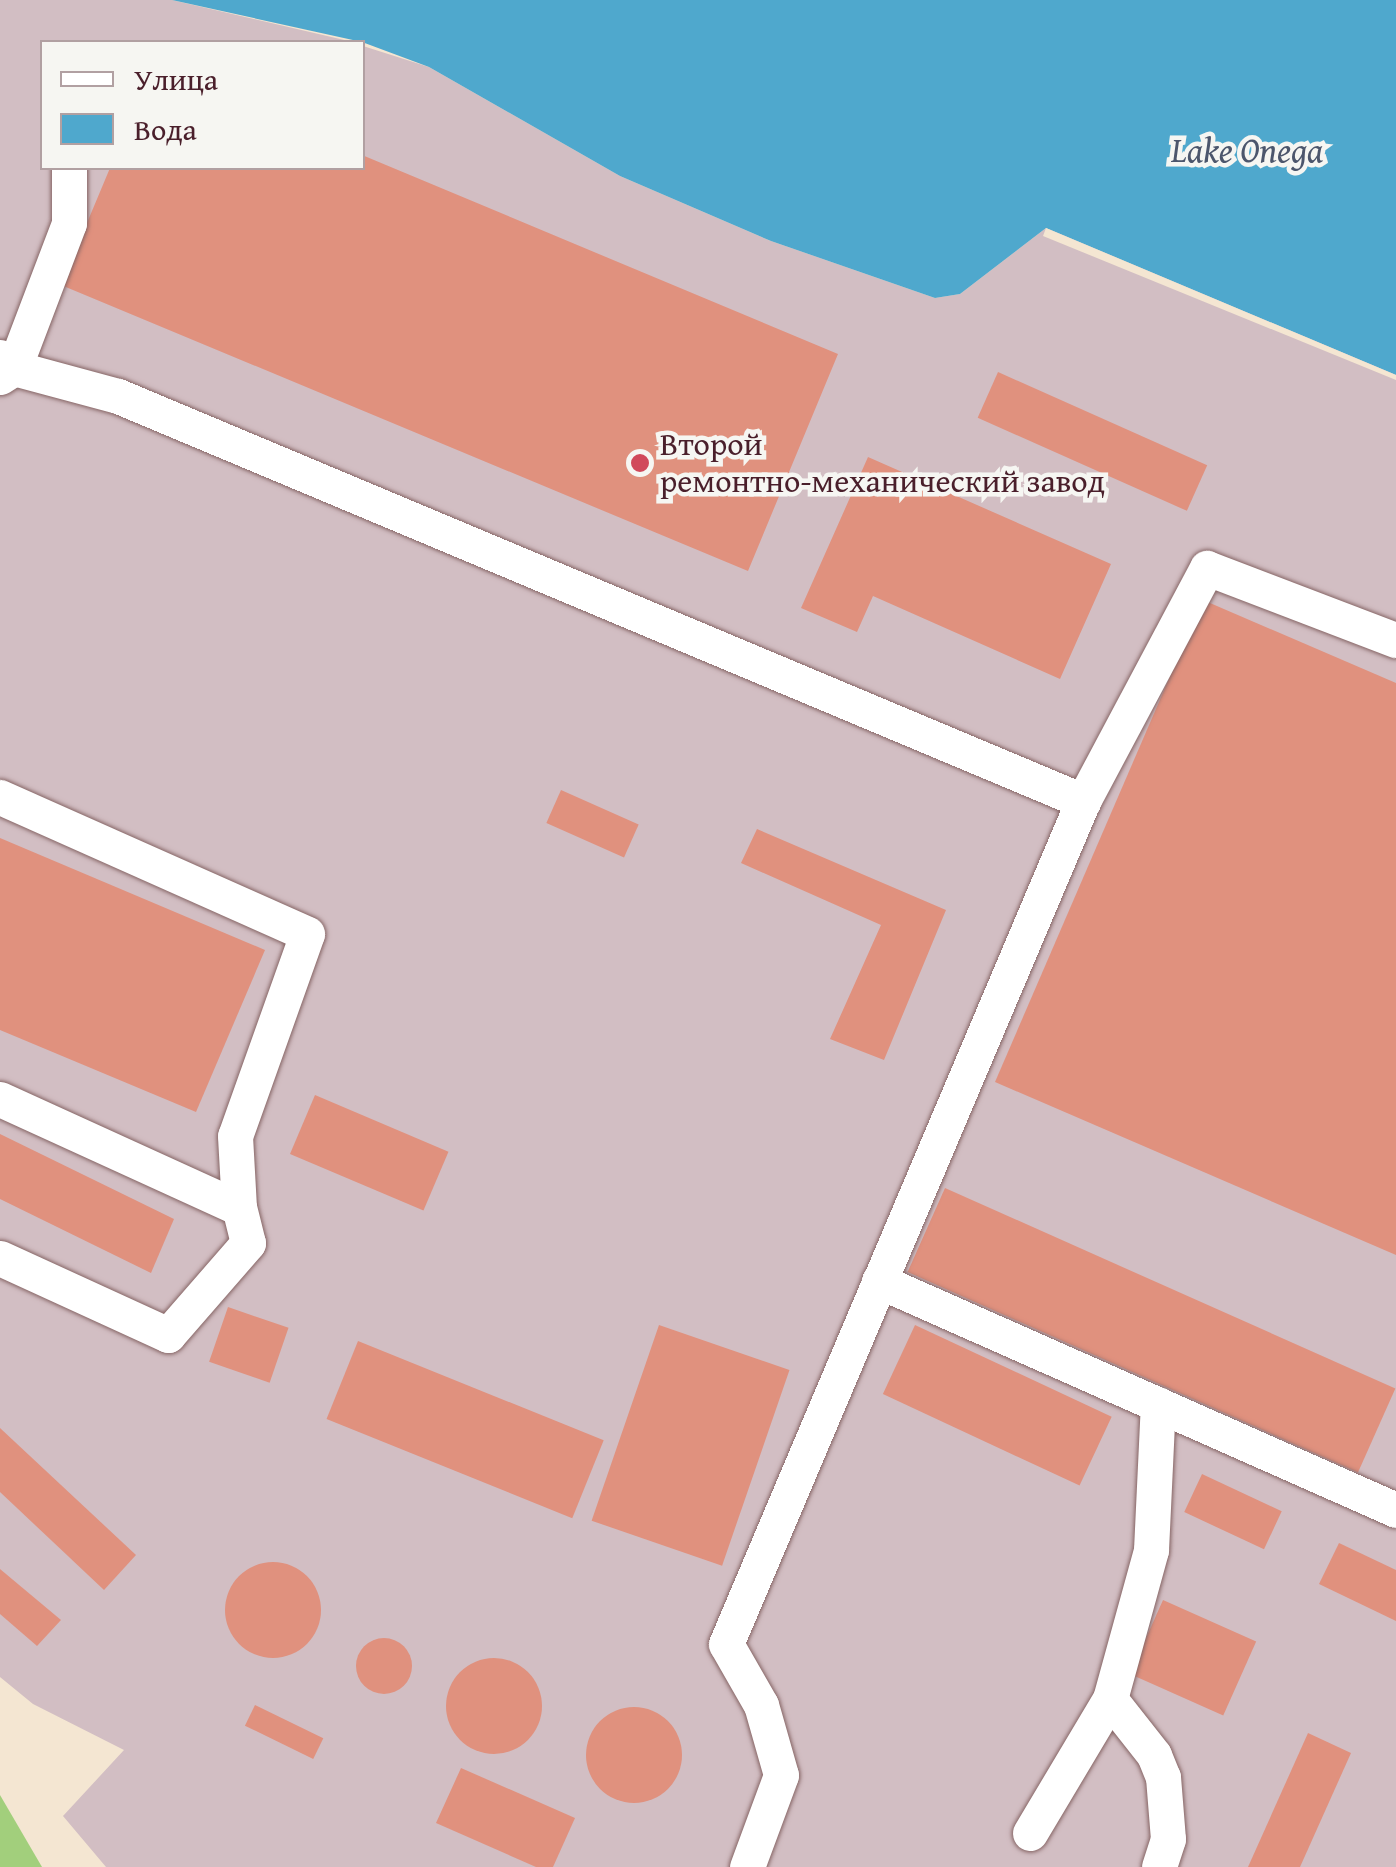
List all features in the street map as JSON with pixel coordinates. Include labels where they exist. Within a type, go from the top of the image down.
[{"type":"lane","points":[[69,170],[69,224],[5,368],[118,396],[1083,801]]},
{"type":"lane","points":[[747,1867],[781,1775],[761,1705],[726,1644],[1083,801],[1207,568],[1396,640]]},
{"type":"lane","points":[[0,797],[307,934],[235,1136],[239,1208],[248,1243],[168,1335],[0,1258]]},
{"type":"lane","points":[[0,1099],[239,1208]]},
{"type":"lane","points":[[879,1281],[1396,1510]]},
{"type":"lane","points":[[1030,1833],[1110,1699],[1151,1550],[1158,1404]]},
{"type":"lane","points":[[1110,1699],[1154,1755],[1162,1777],[1168,1838],[1159,1867]]},
{"type":"shaded area","points":[[0,0],[172,0],[344,40],[40,40],[40,170],[365,170],[365,47],[429,67],[620,176],[771,241],[935,298],[960,294],[1046,228],[1396,375],[1396,1867],[106,1867],[63,1816],[124,1750],[33,1704],[0,1677]]},
{"type":"green space","points":[[0,1795],[42,1867],[0,1867]]},
{"type":"water","name":"Lake Onega","points":[[172,0],[1396,0],[1396,375],[1046,228],[960,294],[935,298],[771,241],[620,176],[429,67],[365,40]]},
{"type":"pier","points":[[1046,228],[1396,375],[1396,380],[1043,236]]},
{"type":"building","name":"Второй ремонтно-механический завод","points":[[365,156],[838,354],[748,571],[61,285],[109,170],[365,170]]},
{"type":"building","points":[[998,372],[1207,465],[1187,511],[978,418]]},
{"type":"building","points":[[868,457],[1111,564],[1060,679],[873,596],[857,632],[801,608]]},
{"type":"building","points":[[1203,600],[1396,683],[1396,1255],[995,1082]]},
{"type":"building","points":[[561,790],[639,825],[624,857],[546,823]]},
{"type":"building","points":[[757,829],[946,910],[884,1060],[830,1039],[881,925],[741,863]]},
{"type":"building","points":[[0,838],[265,950],[196,1112],[0,1030]]},
{"type":"building","points":[[315,1095],[448,1152],[423,1211],[290,1154]]},
{"type":"building","points":[[0,1134],[174,1219],[151,1273],[0,1199]]},
{"type":"building","points":[[945,1188],[1395,1389],[1358,1473],[908,1272]]},
{"type":"building","points":[[228,1307],[289,1328],[270,1383],[209,1362]]},
{"type":"building","points":[[659,1325],[789,1370],[722,1566],[592,1521]]},
{"type":"building","points":[[915,1325],[1112,1417],[1080,1486],[883,1394]]},
{"type":"building","points":[[358,1341],[604,1440],[572,1518],[327,1419]]},
{"type":"building","points":[[0,1428],[136,1555],[104,1590],[0,1492]]},
{"type":"building","points":[[1202,1474],[1282,1511],[1264,1549],[1184,1512]]},
{"type":"building","points":[[1339,1543],[1396,1570],[1396,1621],[1319,1584]]},
{"type":"building","points":[[273,1562],[291,1566],[307,1576],[317,1592],[321,1610],[317,1628],[307,1644],[291,1654],[273,1658],[255,1654],[239,1644],[229,1628],[225,1610],[229,1592],[239,1576],[255,1566]]},
{"type":"building","points":[[0,1569],[61,1620],[37,1646],[0,1614]]},
{"type":"building","points":[[1163,1600],[1256,1641],[1223,1715],[1130,1674]]},
{"type":"building","points":[[384,1638],[404,1646],[412,1666],[404,1686],[384,1694],[364,1686],[356,1666],[364,1646]]},
{"type":"building","points":[[494,1658],[512,1662],[528,1672],[538,1688],[542,1706],[538,1724],[528,1740],[512,1750],[494,1754],[476,1750],[460,1740],[450,1724],[446,1706],[450,1688],[460,1672],[476,1662]]},
{"type":"building","points":[[255,1705],[323,1738],[313,1759],[245,1726]]},
{"type":"building","points":[[634,1707],[652,1711],[668,1721],[678,1737],[682,1755],[678,1773],[668,1789],[652,1799],[634,1803],[616,1799],[600,1789],[590,1773],[586,1755],[590,1737],[600,1721],[616,1711]]},
{"type":"building","points":[[1308,1733],[1351,1753],[1300,1867],[1248,1867]]},
{"type":"building","points":[[461,1768],[575,1818],[553,1867],[536,1867],[436,1823]]},
{"type":"place","name":"Второй ремонтно-механический завод","points":[[640,463]]}]
